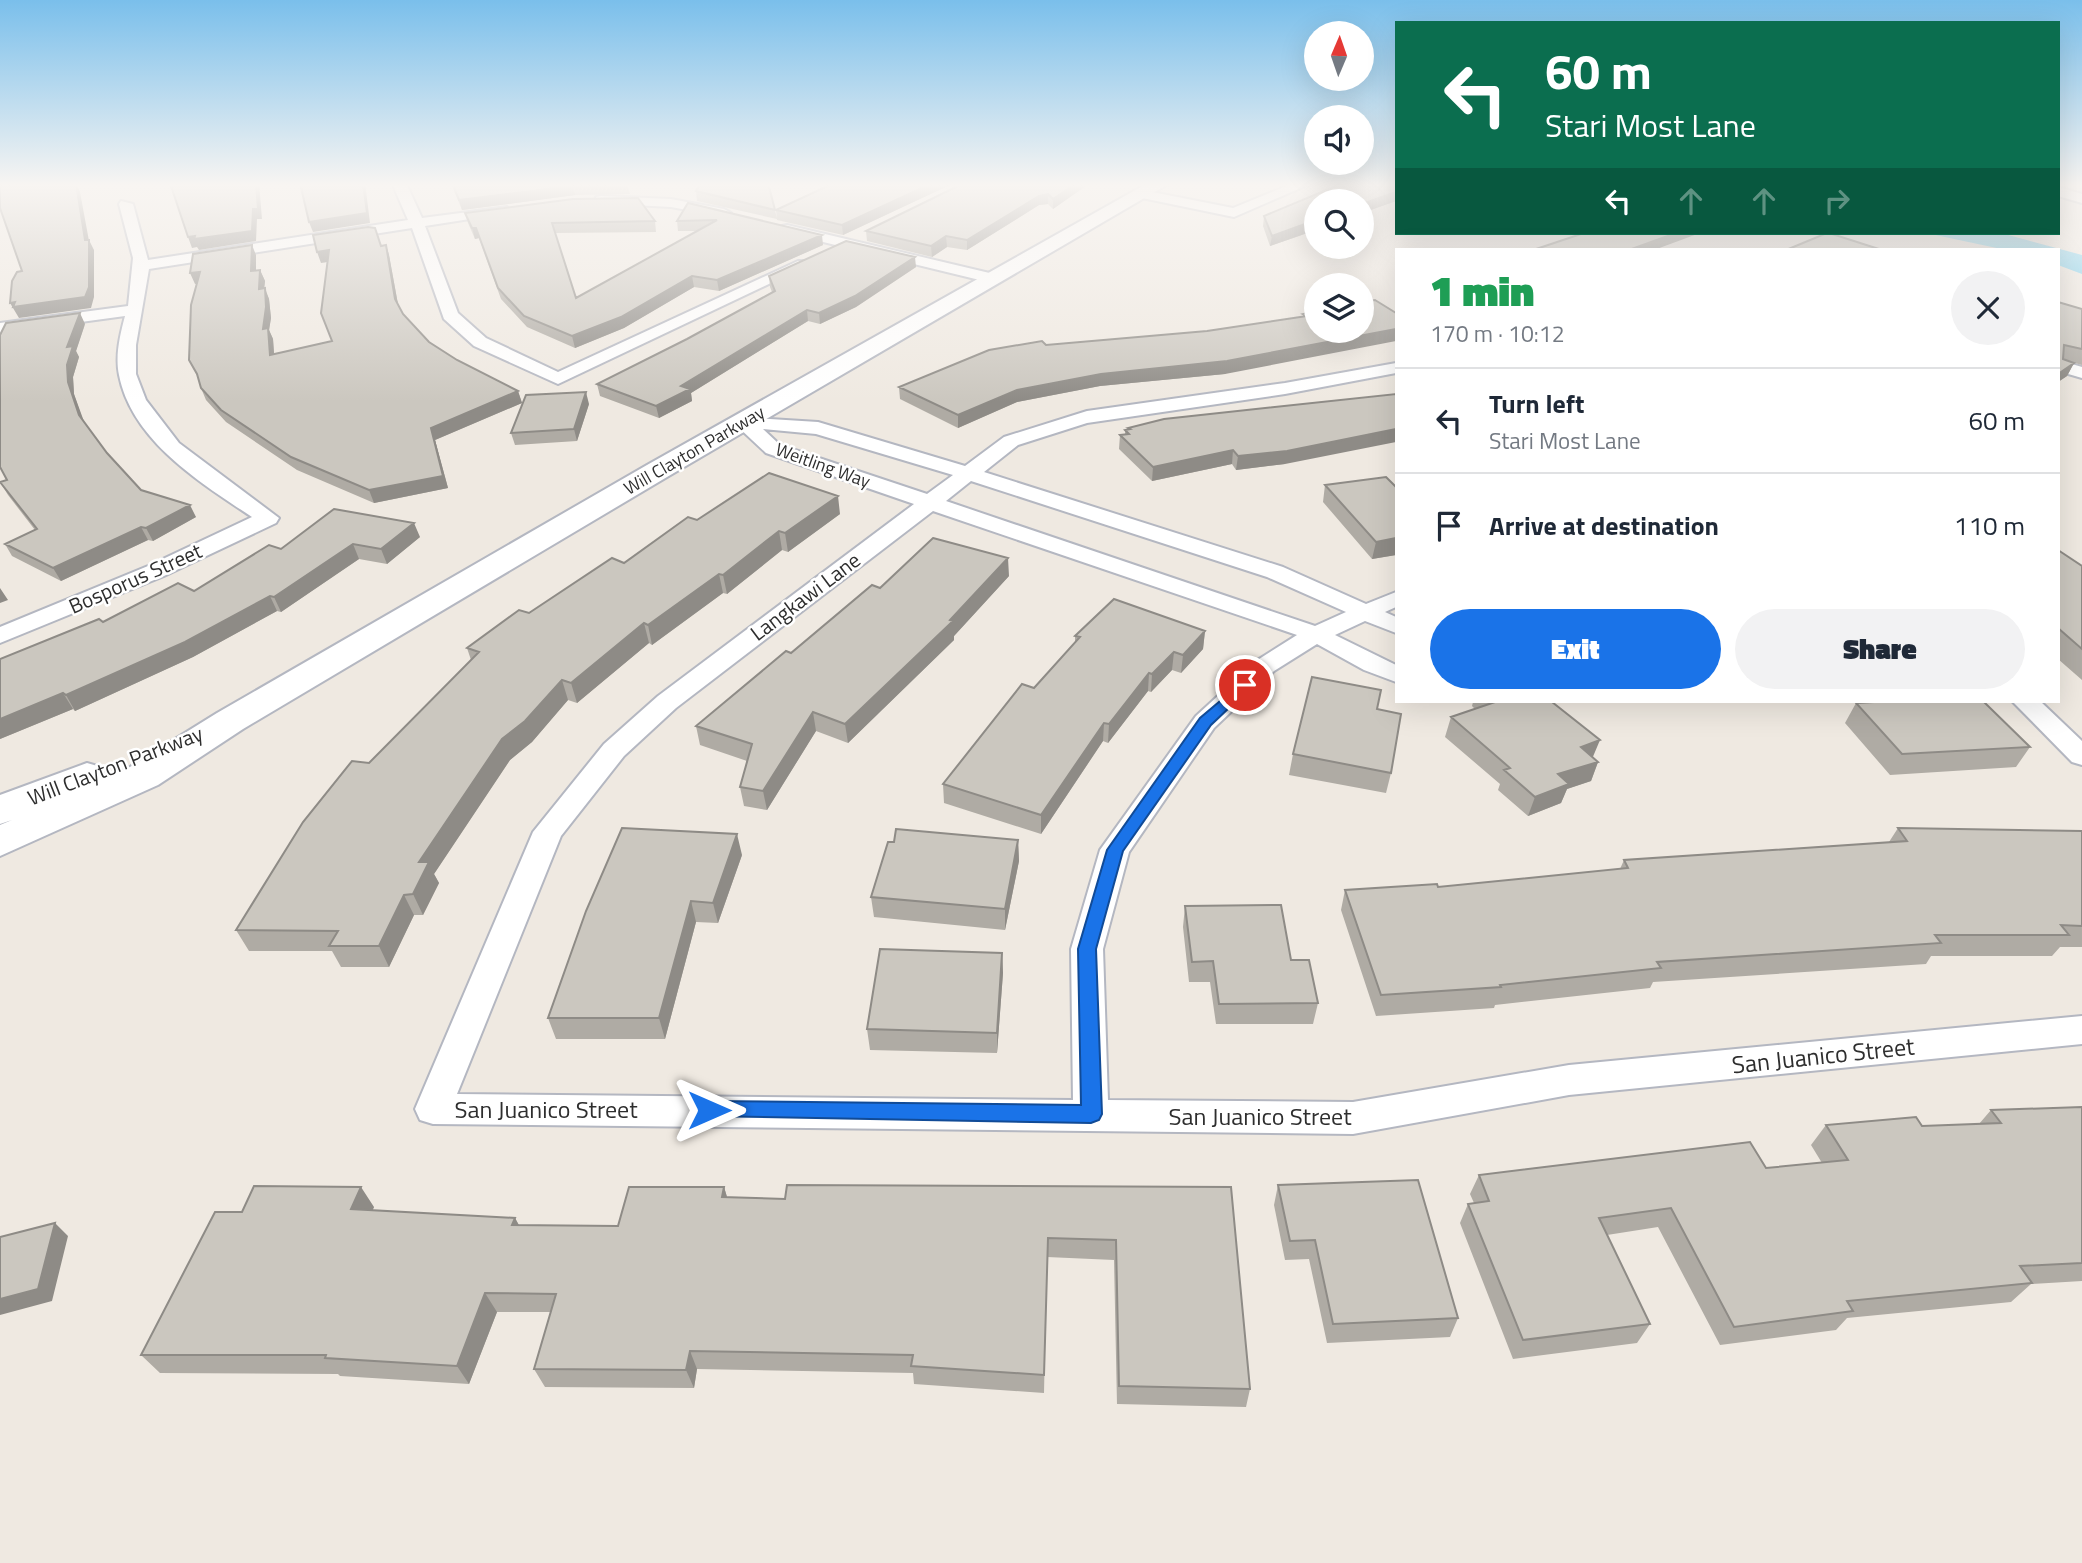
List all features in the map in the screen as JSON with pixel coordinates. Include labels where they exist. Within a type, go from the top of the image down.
[{"type":"street","points":[[0,328],[135,310],[141,266],[139,256]]},
{"type":"street","points":[[141,266],[205,256]]},
{"type":"street","points":[[428,256],[450,315],[480,342],[558,379],[820,256]]},
{"type":"street","points":[[901,256],[992,278]]},
{"type":"street","name":"Will Clayton Parkway","points":[[0,842],[145,776],[230,721],[1031,256]]},
{"type":"street","name":"Bosporus Street","points":[[0,636],[156,570],[268,517],[172,446],[139,408],[131,390],[126,366],[135,310]]},
{"type":"street","points":[[2060,366],[2082,373]]},
{"type":"street","name":"Langkawi Lane","points":[[433,1109],[548,832],[614,750],[667,702],[1011,441],[1063,421],[1299,387],[1395,368]]},
{"type":"street","name":"Weitling Way","points":[[743,421],[818,428],[967,473],[1275,572],[1395,626]]},
{"type":"street","name":"Weitling Way","points":[[743,421],[773,449],[1316,634],[1373,665],[1395,674]]},
{"type":"street","points":[[1091,1114],[1087,949],[1115,850],[1205,722],[1265,666],[1316,634],[1395,598]]},
{"type":"street","points":[[2027,703],[2082,756]]},
{"type":"street","name":"Will Clayton Parkway","points":[[0,810],[230,721]]},
{"type":"street","name":"San Juanico Street","points":[[433,1109],[1353,1118],[1569,1080],[2082,1030]]},
{"type":"water","points":[[2060,256],[2082,256],[2082,274],[2060,266]]},
{"type":"building","points":[[17,256],[89,256],[89,287],[85,297],[13,307],[15,302],[10,303],[12,281],[17,272],[22,271]]},
{"type":"building","points":[[193,256],[252,256],[251,271],[260,270],[259,289],[265,288],[263,329],[268,328],[270,355],[332,341],[321,313],[328,256],[388,256],[395,299],[403,314],[429,342],[457,360],[518,391],[431,428],[443,476],[369,490],[291,457],[221,410],[201,388],[189,360],[191,305],[200,272],[190,273]]},
{"type":"building","points":[[486,256],[563,256],[576,298],[652,256],[773,256],[717,280],[692,276],[621,317],[572,336],[524,316],[498,288]]},
{"type":"building","points":[[813,256],[915,257],[855,296],[819,313],[807,310],[681,386],[690,389],[656,406],[597,384],[775,291],[769,276]]},
{"type":"building","points":[[1374,300],[1395,312],[1395,329],[1374,333]]},
{"type":"building","points":[[2060,303],[2082,309],[2082,349],[2064,345],[2063,359],[2074,363],[2060,373]]},
{"type":"building","points":[[80,313],[67,347],[73,346],[67,365],[68,382],[79,415],[107,453],[141,490],[190,505],[146,528],[141,527],[53,568],[5,544],[37,529],[0,482],[7,480],[0,467],[0,335],[6,323]]},
{"type":"building","points":[[1304,316],[1304,343],[1322,343],[1227,361],[1101,374],[1017,390],[958,415],[899,387],[989,350],[1042,341],[1046,345],[1207,331]]},
{"type":"building","points":[[586,392],[574,429],[511,433],[526,395]]},
{"type":"building","points":[[1395,394],[1395,429],[1287,451],[1238,456],[1233,450],[1153,467],[1120,435],[1129,434],[1125,430],[1130,429],[1128,428],[1164,419]]},
{"type":"building","points":[[769,473],[838,496],[785,533],[779,531],[723,575],[719,574],[648,625],[644,623],[571,683],[562,680],[525,721],[502,739],[419,862],[429,862],[413,894],[404,895],[379,946],[329,946],[338,931],[236,930],[303,822],[352,761],[369,763],[479,652],[467,648],[519,610],[529,613],[612,558],[624,563],[688,517],[697,520]]},
{"type":"building","points":[[1386,477],[1395,486],[1395,538],[1376,542],[1325,485]]},
{"type":"building","points":[[334,509],[414,523],[381,549],[353,544],[274,597],[270,596],[185,642],[66,695],[63,693],[0,719],[0,659],[99,619],[103,622],[178,583],[194,591],[269,545],[281,549]]},
{"type":"building","points":[[933,538],[1008,558],[950,620],[953,621],[845,724],[813,712],[763,791],[740,787],[752,744],[696,726],[786,651],[791,653],[872,585],[880,588]]},
{"type":"building","points":[[2060,551],[2082,566],[2082,649],[2060,630]]},
{"type":"building","points":[[1114,599],[1205,631],[1183,655],[1174,652],[1152,674],[1149,673],[1109,724],[1104,723],[1041,815],[943,784],[1022,684],[1034,688],[1080,637],[1075,636]]},
{"type":"building","points":[[1312,677],[1381,690],[1377,709],[1401,714],[1391,773],[1293,754]]},
{"type":"building","points":[[1492,703],[1553,703],[1600,740],[1581,747],[1598,762],[1558,774],[1569,784],[1535,797],[1504,770],[1510,768],[1451,717]]},
{"type":"building","points":[[1856,703],[1985,703],[2030,747],[1902,754]]},
{"type":"building","points":[[622,828],[737,834],[713,903],[691,901],[659,1018],[548,1018],[586,911]]},
{"type":"building","points":[[1898,828],[2082,831],[2082,926],[2061,925],[2069,935],[1935,935],[1941,943],[1657,962],[1661,968],[1500,985],[1501,987],[1381,995],[1345,890],[1437,884],[1438,887],[1628,868],[1624,860],[1907,841]]},
{"type":"building","points":[[896,829],[1018,840],[1005,909],[871,897],[888,842],[894,842]]},
{"type":"building","points":[[1281,905],[1291,960],[1309,960],[1318,1003],[1219,1004],[1213,961],[1192,962],[1185,906]]},
{"type":"building","points":[[880,949],[1002,953],[997,1033],[867,1029]]},
{"type":"building","points":[[2082,1107],[2082,1263],[2020,1266],[2032,1283],[1847,1301],[1853,1311],[1734,1327],[1671,1208],[1599,1218],[1650,1324],[1523,1340],[1468,1204],[1489,1201],[1479,1175],[1750,1142],[1766,1168],[1848,1160],[1826,1125],[1916,1117],[1922,1126],[2001,1123],[1991,1110]]},
{"type":"building","points":[[1418,1180],[1458,1318],[1333,1324],[1315,1240],[1290,1241],[1278,1185]]},
{"type":"building","points":[[787,1185],[1231,1187],[1250,1389],[1119,1386],[1116,1240],[1048,1238],[1044,1375],[911,1366],[913,1355],[690,1351],[686,1370],[534,1369],[556,1294],[485,1293],[457,1366],[325,1358],[326,1355],[141,1355],[215,1212],[242,1212],[254,1186],[361,1187],[351,1209],[515,1218],[512,1225],[618,1226],[629,1187],[724,1187],[722,1197],[785,1199]]},
{"type":"building","points":[[55,1223],[38,1289],[0,1299],[0,1237]]},
{"type":"route","points":[[709,1110],[1091,1114],[1087,949],[1115,850],[1205,722],[1245,685]]}]
